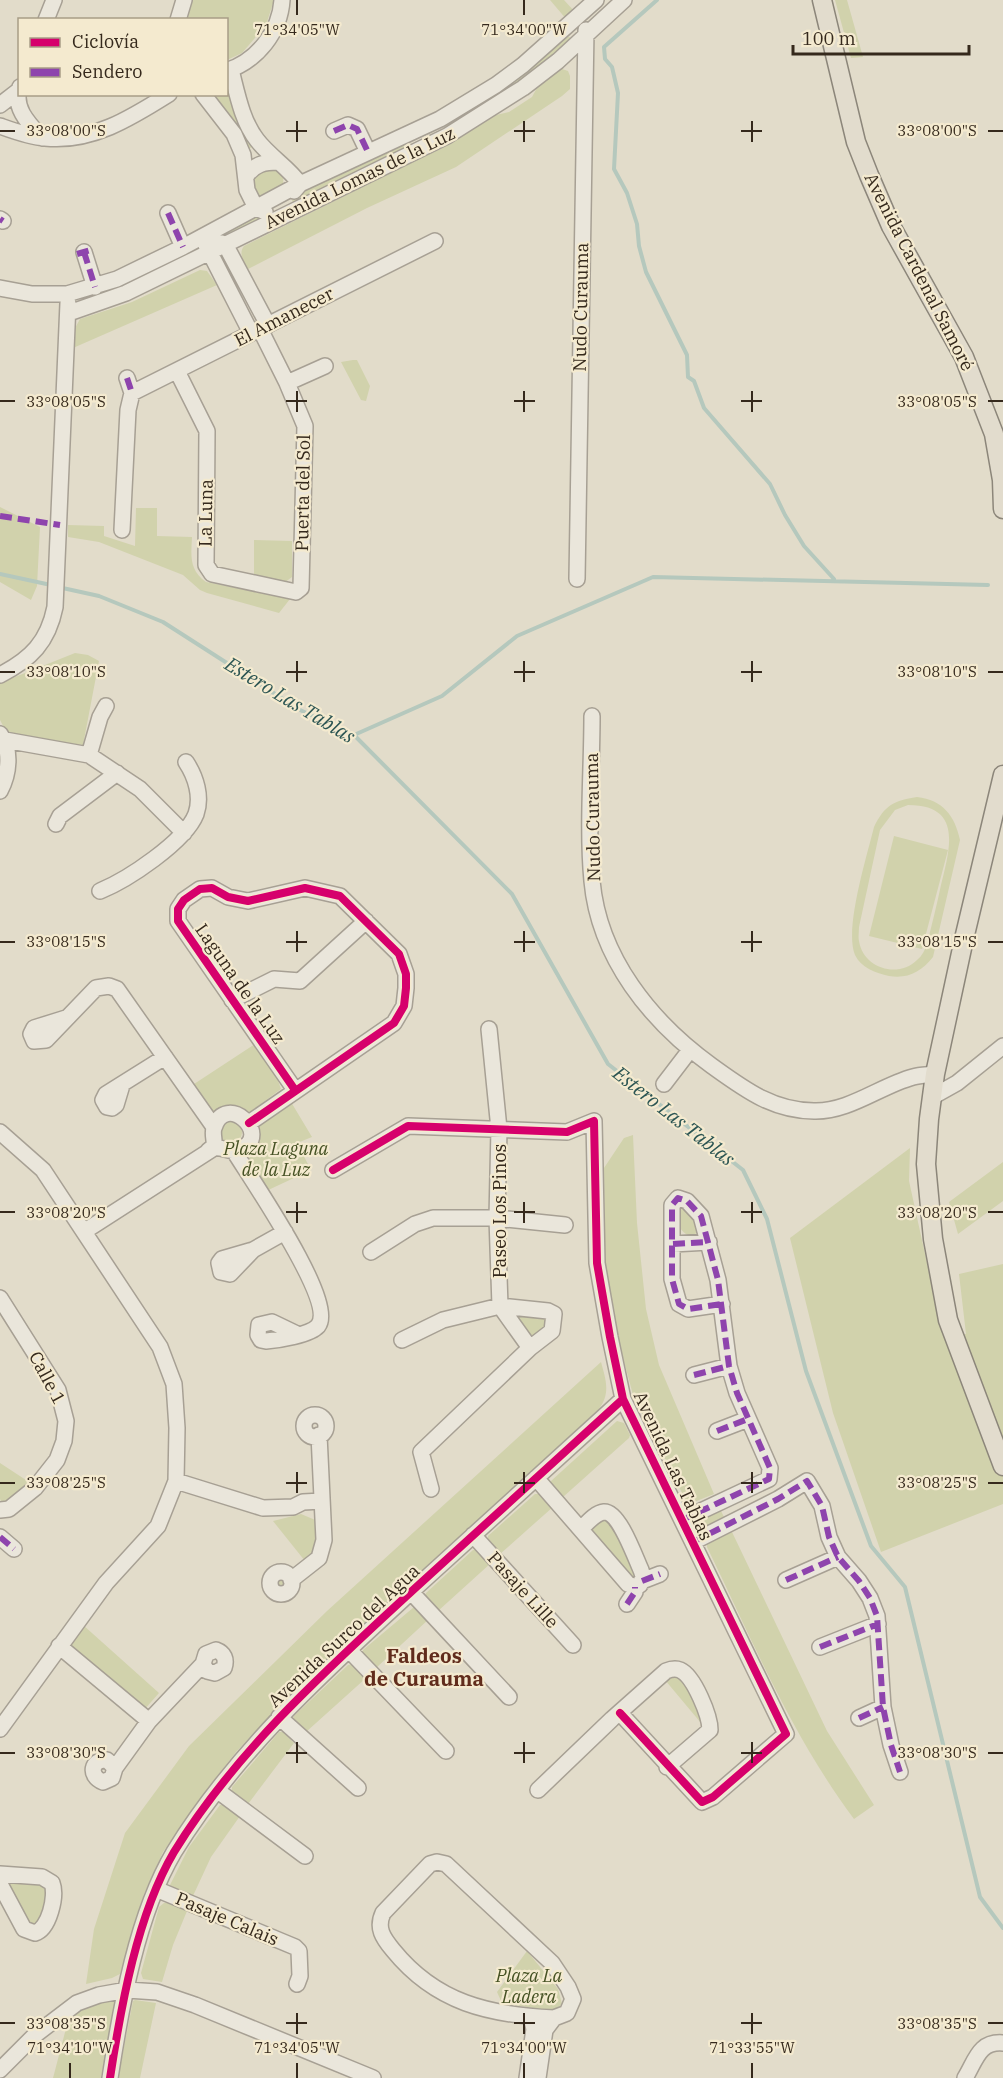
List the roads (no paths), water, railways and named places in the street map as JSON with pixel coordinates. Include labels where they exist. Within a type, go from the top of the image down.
[{"type":"main road","name":"Avenida Cardenal Samoré","points":[[822,0],[856,142],[869,175],[891,226],[963,357],[994,434],[1002,480],[1003,509]]},
{"type":"main road","points":[[1003,775],[935,1074],[926,1164],[933,1239],[948,1320],[1003,1466]]},
{"type":"street","points":[[47,18],[54,0]]},
{"type":"street","points":[[179,18],[184,0]]},
{"type":"street","points":[[205,96],[234,134],[243,154],[248,190],[256,208],[279,217],[285,202],[300,184],[291,171],[277,162],[257,140],[249,125],[229,70],[249,60],[264,46],[275,28],[282,0]]},
{"type":"street","name":"Avenida Lomas de la Luz","points":[[69,313],[126,293],[447,136],[523,88],[559,60],[624,0]]},
{"type":"street","name":"Avenida Lomas de la Luz","points":[[0,288],[32,294],[67,294],[117,279],[183,247],[300,184],[440,119],[496,85],[523,65],[587,3]]},
{"type":"street","name":"Nudo Curauma","points":[[577,579],[587,3]]},
{"type":"street","points":[[0,105],[18,90]]},
{"type":"street","points":[[19,96],[20,109],[25,120],[42,138]]},
{"type":"street","points":[[0,126],[42,138],[68,139],[99,132],[166,96]]},
{"type":"street","points":[[440,119],[441,130],[447,136]]},
{"type":"street","name":"Avenida Lomas de la Luz","points":[[334,131],[348,125],[357,129],[368,152]]},
{"type":"street","points":[[247,175],[261,164],[277,162]]},
{"type":"street","points":[[168,213],[183,247]]},
{"type":"street","points":[[202,237],[225,244]]},
{"type":"street","name":"Puerta del Sol","points":[[202,237],[232,297],[260,329]]},
{"type":"street","name":"El Amanecer","points":[[132,393],[435,241]]},
{"type":"street","name":"Puerta del Sol","points":[[225,244],[248,288],[260,329],[305,426],[300,588],[296,592]]},
{"type":"street","points":[[85,252],[94,287]]},
{"type":"street","points":[[232,297],[248,288]]},
{"type":"street","points":[[0,675],[18,666],[32,655],[46,634],[55,607],[69,313],[67,294]]},
{"type":"street","points":[[287,383],[325,366]]},
{"type":"street","name":"La Luna","points":[[177,370],[207,431],[206,565],[212,574],[296,592]]},
{"type":"street","points":[[122,530],[128,410],[132,393],[127,378]]},
{"type":"street","points":[[89,755],[100,717],[106,706]]},
{"type":"street","name":"Nudo Curauma","points":[[592,716],[592,881],[599,916],[611,951],[643,1002],[690,1050],[745,1090],[765,1101],[791,1110],[817,1112],[838,1108],[914,1077],[935,1074]]},
{"type":"street","points":[[0,791],[7,772],[8,761],[2,737],[89,755],[140,789],[184,833]]},
{"type":"street","points":[[100,891],[115,885],[146,865],[184,833],[196,814],[198,790],[193,772],[186,762]]},
{"type":"street","points":[[56,824],[60,816],[117,773]]},
{"type":"street","name":"Laguna de la Luz","points":[[249,1123],[394,1023],[404,1006],[406,974],[399,954],[340,896],[305,888],[248,901],[228,897],[212,888],[200,889],[184,900],[178,909],[178,921],[295,1090]]},
{"type":"street","name":"Laguna de la Luz","points":[[232,1000],[274,979],[300,981],[366,921]]},
{"type":"street","points":[[66,1018],[96,988],[109,986],[117,989],[214,1126],[214,1143],[208,1151]]},
{"type":"street","name":"Paseo Los Pinos","points":[[489,1029],[500,1129],[497,1218],[500,1306]]},
{"type":"street","points":[[932,1096],[957,1083],[1003,1046]]},
{"type":"street","points":[[664,1084],[690,1050]]},
{"type":"street","points":[[122,1085],[165,1057]]},
{"type":"street","points":[[85,1231],[208,1151],[216,1147],[240,1150],[249,1141],[251,1135],[249,1123],[239,1115],[227,1114],[221,1117],[214,1126]]},
{"type":"street","name":"Avenida Las Tablas","points":[[567,1132],[594,1121],[597,1263],[623,1399],[786,1734],[713,1797],[702,1802],[668,1767]]},
{"type":"street","points":[[333,1170],[408,1126],[567,1132],[595,1148]]},
{"type":"street","points":[[0,1132],[43,1170],[160,1347],[174,1384],[177,1428],[176,1481],[158,1526],[106,1583],[0,1729]]},
{"type":"street","points":[[234,1151],[285,1232],[316,1295],[321,1320],[318,1326],[308,1334],[297,1334]]},
{"type":"street","points":[[682,1520],[769,1479],[770,1468],[737,1393],[729,1366],[722,1304],[701,1216],[687,1201],[678,1198],[672,1205],[672,1279],[679,1304],[688,1309],[722,1304]]},
{"type":"street","points":[[371,1252],[424,1220],[434,1218],[497,1218],[565,1225]]},
{"type":"street","points":[[253,1250],[285,1232]]},
{"type":"street","points":[[673,1244],[709,1242]]},
{"type":"street","name":"Calle 1","points":[[0,1298],[58,1390],[66,1421],[64,1441],[57,1460],[35,1488],[9,1509],[0,1510]]},
{"type":"street","points":[[500,1306],[530,1348]]},
{"type":"street","points":[[402,1340],[443,1320],[500,1306],[548,1311],[554,1314],[552,1331],[530,1348],[421,1452],[430,1489]]},
{"type":"street","points":[[694,1375],[729,1366]]},
{"type":"street","name":"Avenida Surco del Agua","points":[[110,2078],[140,1933],[156,1889],[174,1853],[218,1791],[279,1717],[348,1649],[623,1399]]},
{"type":"street","points":[[717,1431],[748,1419]]},
{"type":"street","points":[[291,1580],[318,1558],[324,1540],[319,1435]]},
{"type":"street","points":[[536,1478],[628,1584],[639,1584],[660,1574]]},
{"type":"street","points":[[176,1481],[262,1508],[293,1507],[303,1512],[323,1506]]},
{"type":"street","points":[[693,1542],[778,1499],[807,1481],[822,1506],[829,1537],[838,1557],[870,1598],[878,1624],[883,1707],[900,1773]]},
{"type":"street","points":[[581,1529],[600,1513],[605,1512],[611,1514],[620,1524],[641,1570],[639,1584],[627,1604]]},
{"type":"street","name":"Pasaje Lille","points":[[473,1535],[573,1645]]},
{"type":"street","points":[[0,1537],[14,1549]]},
{"type":"street","points":[[786,1580],[838,1557]]},
{"type":"street","points":[[411,1592],[509,1697]]},
{"type":"street","points":[[820,1647],[878,1624]]},
{"type":"street","points":[[59,1646],[149,1721]]},
{"type":"street","points":[[348,1649],[446,1751]]},
{"type":"street","points":[[115,1768],[149,1721],[203,1664]]},
{"type":"street","points":[[538,1790],[620,1713],[666,1671],[673,1668],[688,1675],[709,1716],[710,1730],[668,1767],[620,1713]]},
{"type":"street","points":[[859,1718],[883,1707]]},
{"type":"street","points":[[279,1717],[358,1788]]},
{"type":"street","points":[[218,1791],[305,1856]]},
{"type":"street","points":[[437,1862],[446,1864],[552,1963],[573,1999],[567,2013],[554,2018],[531,2017],[470,2005],[437,1991],[404,1964],[385,1941],[380,1930],[383,1913],[430,1864],[437,1862]]},
{"type":"street","points":[[0,1874],[42,1877],[52,1883],[54,1893],[47,1924],[41,1931],[35,1934],[24,1929],[0,1884]]},
{"type":"street","name":"Pasaje Calais","points":[[156,1889],[295,1947],[299,1951],[300,1976],[297,1984]]},
{"type":"street","points":[[0,2070],[35,2035],[77,2002],[127,1990],[157,1992],[195,2005],[373,2078]]},
{"type":"street","points":[[531,2017],[538,2078]]},
{"type":"street","points":[[527,2078],[545,2030],[554,2018]]},
{"type":"street","points":[[965,2078],[983,2047],[991,2042],[1003,2043]]},
{"type":"waterway","points":[[657,0],[604,47],[605,59],[612,67],[618,93],[614,169],[627,193],[637,224],[639,246],[646,272],[687,355],[688,377],[694,381],[704,408],[770,484],[804,546],[834,579]]},
{"type":"waterway","name":"Estero Las Tablas","points":[[0,574],[51,585]]},
{"type":"waterway","points":[[354,735],[442,696],[517,636],[653,577],[988,585]]},
{"type":"waterway","name":"Estero Las Tablas","points":[[58,587],[99,596],[163,622],[300,710],[354,735],[512,894],[608,1064],[743,1170],[767,1219],[806,1371],[871,1546],[905,1587],[980,1897],[1003,1928]]},
{"type":"district","name":"Faldeos de Curauma","points":[[424,1668]]},
{"type":"park label","name":"Plaza Laguna de la Luz","points":[[276,1159]]},
{"type":"park label","name":"Plaza La Ladera","points":[[529,1986]]}]
